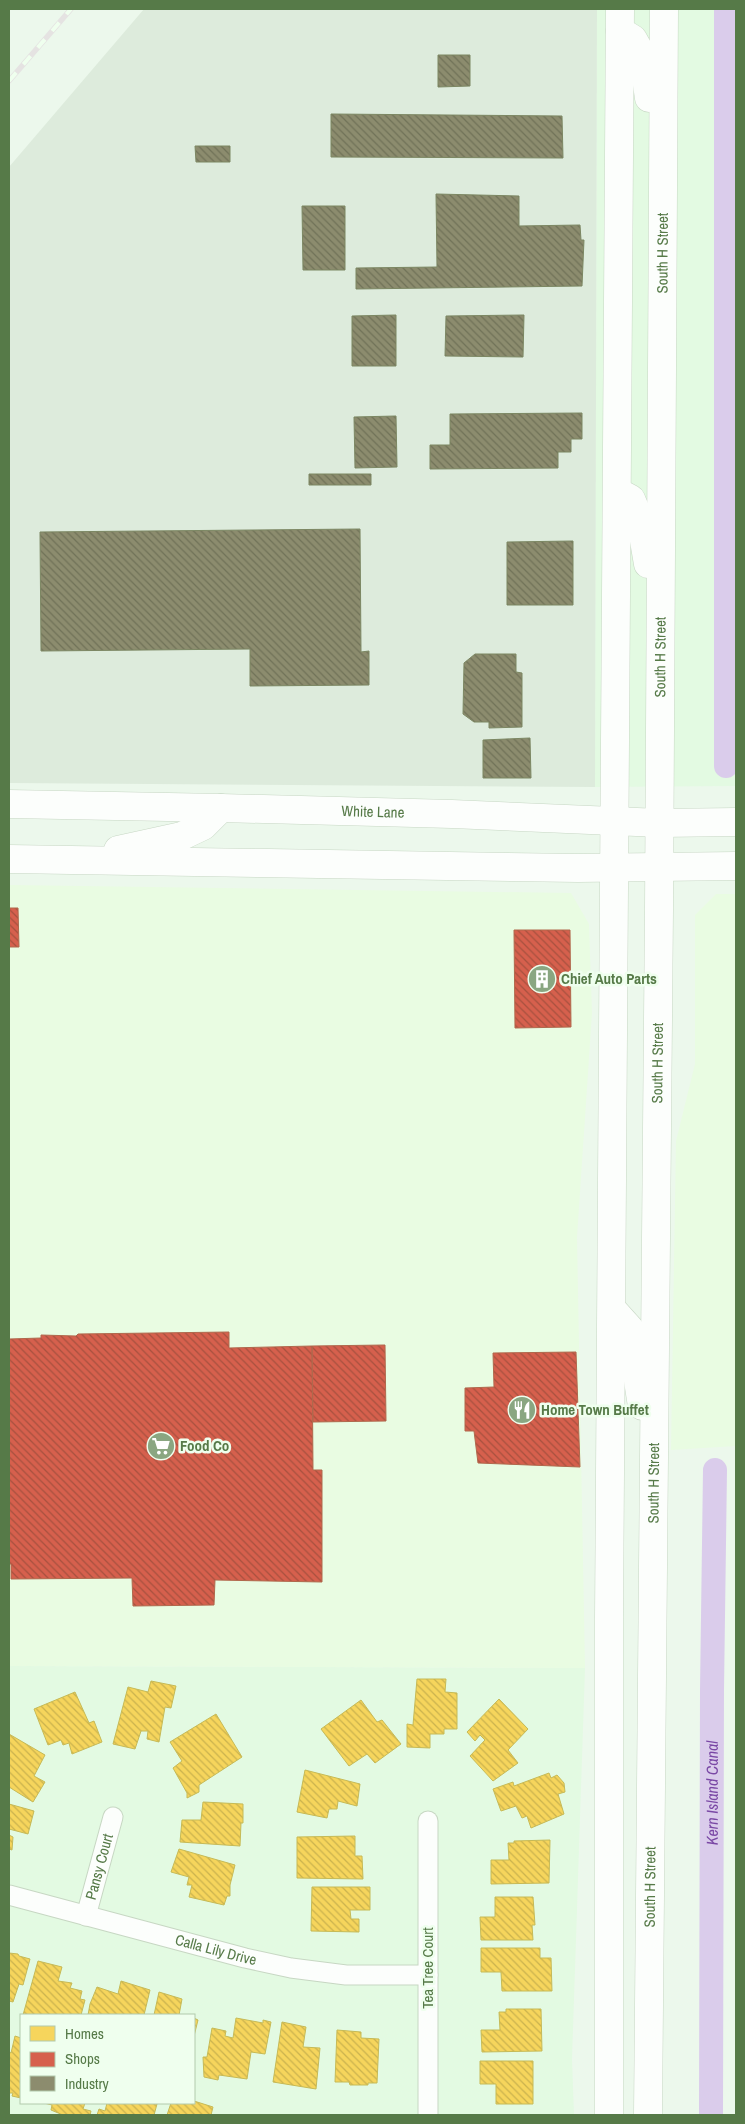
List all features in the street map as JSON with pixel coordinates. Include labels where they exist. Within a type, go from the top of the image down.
[{"type":"street","name":"South H Street","points":[[648,2115],[660,867],[664,9]]},
{"type":"street","points":[[620,20],[644,57],[663,196]]},
{"type":"street","points":[[608,2115],[620,20]]},
{"type":"street","points":[[618,492],[631,499],[641,523],[661,637]]},
{"type":"street","name":"White Lane","points":[[9,804],[221,808],[660,823],[736,822]]},
{"type":"street","points":[[9,818],[66,804]]},
{"type":"street","points":[[73,860],[182,836],[203,826],[221,808]]},
{"type":"street","points":[[9,859],[616,868],[736,866]]},
{"type":"street","points":[[612,1309],[630,1329],[654,1484]]},
{"type":"street","name":"Pansy Court","points":[[86,1916],[113,1817]]},
{"type":"street","name":"Tea Tree Court","points":[[428,1821],[428,2115]]},
{"type":"street","name":"Calla Lily Drive","points":[[9,1895],[245,1958],[292,1968],[346,1975],[428,1976]]},
{"type":"shaded area","points":[[144,9],[597,9],[595,787],[9,783],[9,167]]},
{"type":"shaded area","points":[[597,9],[736,9],[736,786],[595,787]]},
{"type":"shaded area","points":[[9,885],[571,893],[589,924],[592,1013],[577,1237],[585,1668],[9,1666]]},
{"type":"shaded area","points":[[716,894],[736,894],[736,1446],[671,1450],[676,1141],[695,1064],[695,915]]},
{"type":"shaded area","points":[[9,1666],[585,1668],[572,2059],[574,2115],[9,2115]]},
{"type":"building: Homes","points":[[417,1679],[446,1679],[445,1692],[457,1693],[457,1729],[444,1729],[444,1734],[430,1734],[430,1748],[407,1747],[407,1724],[413,1725]]},
{"type":"building: Homes","points":[[151,1681],[176,1686],[171,1708],[165,1707],[159,1742],[147,1739],[148,1731],[141,1731],[135,1749],[113,1744],[128,1687],[148,1692]]},
{"type":"building: Homes","points":[[75,1692],[89,1723],[94,1721],[102,1742],[72,1754],[69,1743],[63,1745],[61,1740],[48,1745],[34,1709]]},
{"type":"building: Homes","points":[[499,1699],[528,1729],[508,1750],[518,1763],[493,1781],[470,1756],[485,1740],[480,1735],[475,1741],[467,1732]]},
{"type":"building: Homes","points":[[361,1700],[377,1722],[382,1720],[401,1744],[375,1763],[367,1754],[349,1766],[321,1729]]},
{"type":"building: Homes","points":[[216,1714],[242,1757],[199,1785],[199,1792],[187,1798],[187,1793],[173,1768],[182,1761],[170,1742]]},
{"type":"building: Homes","points":[[9,1734],[45,1755],[34,1776],[45,1782],[33,1802],[9,1787]]},
{"type":"building: Homes","points":[[305,1770],[360,1784],[357,1806],[338,1801],[337,1809],[329,1809],[327,1818],[297,1812]]},
{"type":"building: Homes","points":[[549,1773],[551,1778],[557,1775],[564,1783],[565,1792],[558,1794],[564,1814],[531,1828],[527,1816],[522,1818],[516,1806],[501,1811],[493,1789],[513,1782],[514,1786]]},
{"type":"building: Homes","points":[[203,1802],[243,1804],[240,1846],[180,1842],[182,1820],[201,1820]]},
{"type":"building: Homes","points":[[9,1804],[34,1811],[28,1834],[9,1829]]},
{"type":"building: Homes","points":[[9,1835],[13,1837],[12,1850],[9,1849]]},
{"type":"building: Homes","points":[[355,1836],[355,1856],[362,1856],[363,1879],[297,1878],[297,1837]]},
{"type":"building: Homes","points":[[550,1840],[549,1883],[491,1884],[491,1860],[509,1860],[508,1843],[514,1843],[514,1841]]},
{"type":"building: Homes","points":[[179,1849],[235,1865],[230,1885],[230,1896],[227,1896],[224,1905],[189,1897],[192,1885],[187,1885],[189,1877],[171,1872]]},
{"type":"building: Homes","points":[[312,1887],[370,1887],[370,1910],[350,1910],[351,1919],[359,1919],[359,1932],[311,1931]]},
{"type":"building: Homes","points":[[495,1897],[533,1897],[535,1925],[532,1925],[533,1940],[481,1940],[480,1917],[495,1917]]},
{"type":"building: Homes","points":[[481,1948],[540,1948],[540,1958],[551,1958],[552,1991],[502,1991],[501,1972],[481,1972]]},
{"type":"building: Homes","points":[[9,1953],[18,1954],[30,1959],[23,1985],[19,1984],[13,2002],[9,2001]]},
{"type":"building: Homes","points":[[38,1961],[62,1967],[58,1981],[72,1983],[70,1988],[82,1991],[80,1999],[85,2000],[81,2014],[23,2014]]},
{"type":"building: Homes","points":[[121,1981],[150,1990],[144,2014],[88,2014],[97,1987],[118,1994]]},
{"type":"building: Homes","points":[[159,1992],[182,1999],[179,2014],[154,2014]]},
{"type":"building: Homes","points":[[506,2009],[541,2009],[542,2051],[482,2052],[481,2030],[500,2030],[499,2012],[506,2012]]},
{"type":"building: Homes","points":[[195,2018],[198,2020],[195,2032]]},
{"type":"building: Homes","points":[[236,2018],[263,2023],[263,2020],[271,2022],[265,2054],[251,2052],[247,2079],[219,2075],[218,2080],[204,2077],[203,2057],[207,2057],[212,2028],[226,2031],[225,2036],[233,2038]]},
{"type":"building: Homes","points":[[282,2022],[306,2027],[303,2047],[320,2048],[316,2089],[273,2082]]},
{"type":"building: Homes","points":[[337,2030],[361,2032],[361,2038],[379,2039],[377,2083],[350,2085],[349,2082],[335,2082]]},
{"type":"building: Homes","points":[[15,2036],[20,2038],[20,2098],[12,2096],[13,2093],[9,2093],[9,2052],[11,2053]]},
{"type":"building: Homes","points":[[480,2061],[533,2061],[533,2104],[496,2104],[496,2084],[480,2084]]},
{"type":"building: Homes","points":[[195,2101],[213,2107],[211,2115],[167,2115],[171,2104],[195,2104]]},
{"type":"building: Homes","points":[[48,2104],[85,2104],[83,2109],[91,2111],[90,2115],[63,2115],[51,2110],[52,2105]]},
{"type":"building: Homes","points":[[107,2104],[157,2104],[154,2115],[97,2115],[99,2109],[105,2111]]},
{"type":"building: Shops","points":[[9,908],[18,908],[19,947],[9,947]]},
{"type":"building: Shops","name":"Chief Auto Parts","points":[[514,930],[570,930],[571,1027],[515,1028]]},
{"type":"building: Shops","name":"Food Co","points":[[229,1332],[229,1348],[312,1346],[313,1470],[322,1470],[322,1582],[215,1580],[214,1605],[133,1606],[132,1578],[11,1579],[11,1564],[9,1564],[9,1339],[41,1338],[41,1335],[76,1336],[78,1334]]},
{"type":"building: Shops","points":[[385,1345],[386,1421],[313,1422],[312,1346]]},
{"type":"building: Shops","name":"Home Town Buffet","points":[[576,1352],[580,1467],[478,1463],[474,1431],[465,1431],[465,1388],[494,1387],[493,1353]]},
{"type":"building: Industry","points":[[438,55],[470,55],[470,86],[438,87]]},
{"type":"building: Industry","points":[[331,114],[562,116],[563,158],[331,157]]},
{"type":"building: Industry","points":[[195,146],[230,146],[230,162],[196,162]]},
{"type":"building: Industry","points":[[436,194],[519,196],[519,226],[580,225],[581,240],[584,240],[582,286],[356,289],[356,268],[437,267]]},
{"type":"building: Industry","points":[[302,206],[345,206],[345,270],[303,270]]},
{"type":"building: Industry","points":[[396,315],[396,366],[352,366],[352,316]]},
{"type":"building: Industry","points":[[524,315],[523,357],[445,356],[446,316]]},
{"type":"building: Industry","points":[[582,413],[582,439],[571,439],[571,452],[558,452],[558,468],[430,469],[430,445],[450,445],[450,414]]},
{"type":"building: Industry","points":[[396,416],[397,467],[355,468],[354,417]]},
{"type":"building: Industry","points":[[309,474],[371,474],[371,485],[309,485]]},
{"type":"building: Industry","points":[[360,529],[361,652],[369,651],[369,685],[250,686],[250,649],[41,651],[40,532]]},
{"type":"building: Industry","points":[[573,541],[573,605],[507,605],[507,542]]},
{"type":"building: Industry","points":[[475,654],[516,654],[516,672],[522,673],[522,727],[489,728],[489,722],[474,722],[463,714],[464,663]]},
{"type":"building: Industry","points":[[530,738],[531,778],[483,778],[483,740]]},
{"type":"waterway","name":"Kern Island Canal","points":[[726,9],[726,766]]},
{"type":"waterway","name":"Kern Island Canal","points":[[711,2115],[712,1690],[715,1470]]},
{"type":"railway","points":[[9,81],[71,9]]},
{"type":"place","name":"Chief Auto Parts","points":[[542,979]]},
{"type":"place","name":"Home Town Buffet","points":[[522,1410]]},
{"type":"place","name":"Food Co","points":[[161,1446]]}]
